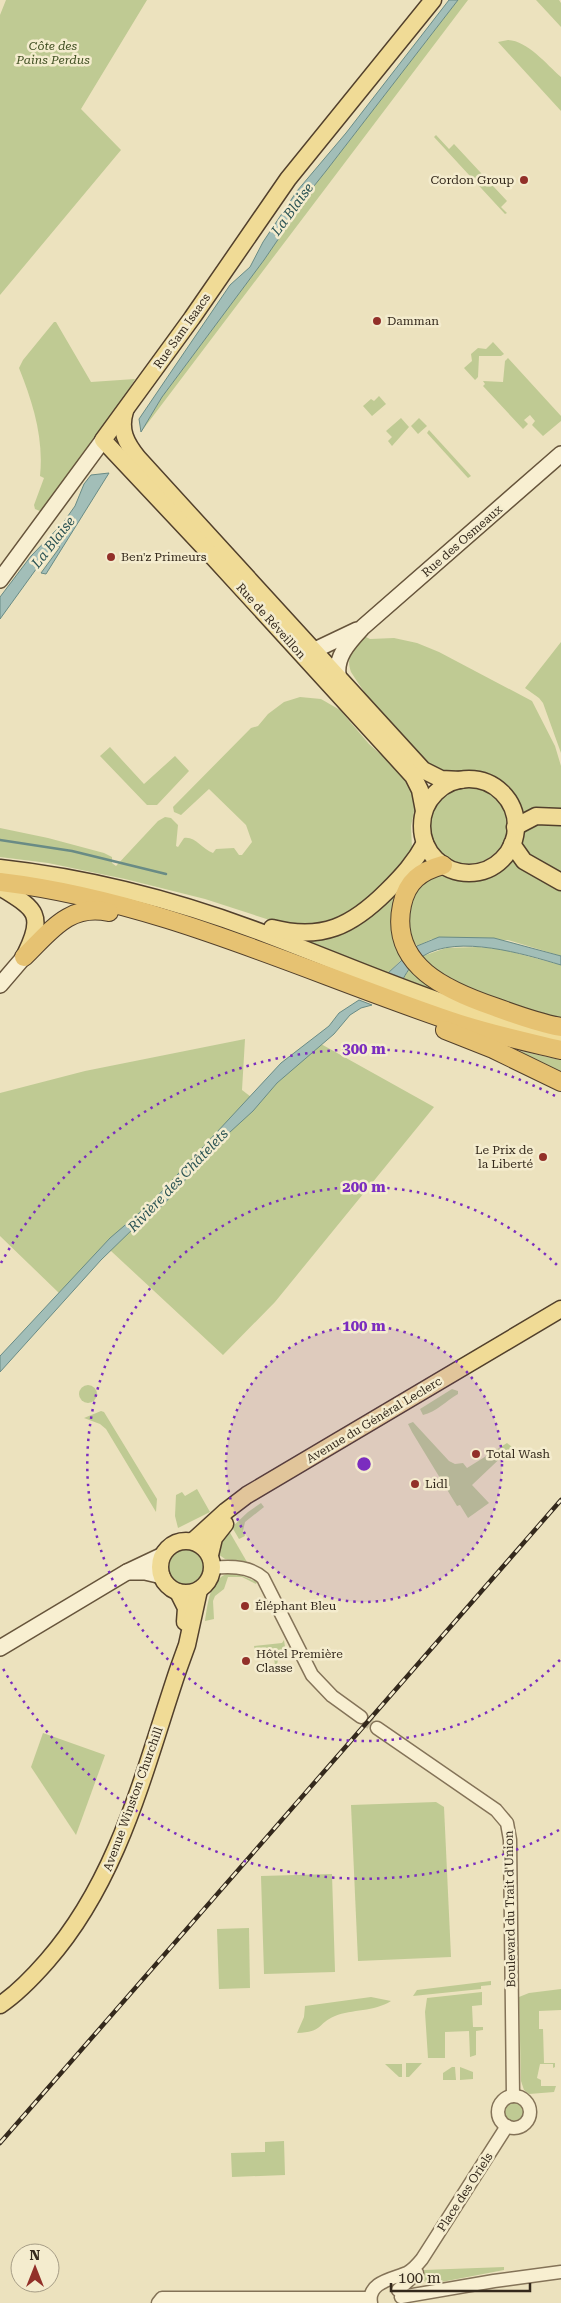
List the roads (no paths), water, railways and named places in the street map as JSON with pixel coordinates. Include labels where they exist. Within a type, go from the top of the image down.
[{"type":"highway","points":[[444,865],[423,872],[408,888],[401,914],[403,939],[408,952],[419,967],[439,983],[461,994],[524,1017],[561,1027]]},
{"type":"highway","points":[[0,882],[69,894],[149,904],[198,928],[391,999],[480,1030],[561,1050]]},
{"type":"highway","points":[[24,957],[61,922],[75,913],[86,910],[104,911],[136,918],[149,904]]},
{"type":"highway","points":[[391,999],[398,1010],[493,1049],[561,1082]]},
{"type":"main road","name":"Rue Sam Isaacs","points":[[0,580],[125,411],[288,179],[432,0]]},
{"type":"main road","name":"Rue de Réveillon","points":[[125,411],[122,424],[124,436],[138,458],[315,659],[413,776],[420,790],[424,810]]},
{"type":"main road","name":"Rue de Réveillon","points":[[106,437],[138,458]]},
{"type":"main road","name":"Rue de Réveillon","points":[[106,437],[214,558],[315,659],[339,679],[426,772],[441,779],[461,780]]},
{"type":"main road","name":"Rue des Osmeaux","points":[[315,659],[363,627],[561,454]]},
{"type":"main road","name":"Rue des Osmeaux","points":[[315,659],[342,653],[363,627]]},
{"type":"main road","points":[[339,679],[338,665],[342,653]]},
{"type":"main road","points":[[461,780],[480,780],[498,789],[510,804],[516,827],[512,844],[499,862],[483,870],[465,872],[444,865],[432,856],[425,843],[422,829],[424,810],[428,802],[438,790],[461,780]]},
{"type":"main road","points":[[516,827],[536,816],[561,817]]},
{"type":"main road","points":[[149,904],[161,894],[286,931],[307,933],[326,931],[345,924],[366,911],[407,872],[425,843]]},
{"type":"main road","points":[[512,844],[524,862],[561,882]]},
{"type":"main road","points":[[0,868],[103,885],[149,904],[266,934],[468,1012],[530,1030],[561,1036]]},
{"type":"main road","points":[[0,887],[24,901],[34,916],[36,931],[24,957],[0,985]]},
{"type":"main road","name":"Avenue du Général Leclerc","points":[[193,1541],[226,1511],[247,1496],[561,1308]]},
{"type":"main road","name":"Avenue du Général Leclerc","points":[[211,1561],[214,1538],[232,1516],[246,1506],[561,1317]]},
{"type":"main road","points":[[0,1648],[127,1572],[163,1555],[175,1543],[184,1540],[193,1541],[203,1546],[211,1561],[208,1582],[199,1590],[189,1593],[178,1592],[168,1586],[162,1576],[160,1565],[163,1555]]},
{"type":"main road","points":[[127,1572],[145,1572],[162,1576]]},
{"type":"main road","name":"Avenue Winston Churchill","points":[[0,2005],[32,1977],[59,1947],[86,1911],[106,1874],[124,1828],[178,1670],[199,1590]]},
{"type":"main road","name":"Avenue Winston Churchill","points":[[0,1997],[39,1961],[54,1943],[77,1910],[102,1866],[122,1815],[179,1648],[186,1612],[178,1592]]},
{"type":"street","points":[[211,1561],[229,1567],[247,1569],[263,1578],[312,1675],[332,1696],[362,1717]]},
{"type":"street","name":"Boulevard du Trait d'Union","points":[[377,1728],[496,1810],[507,1823],[510,1840],[513,2096]]},
{"type":"street","points":[[513,2096],[527,2102],[530,2112],[529,2117],[522,2125],[517,2127],[507,2126],[500,2119],[498,2108],[502,2101],[513,2096]]},
{"type":"street","name":"Place des Oriels","points":[[422,2259],[507,2126]]},
{"type":"street","points":[[400,2297],[415,2275],[422,2259]]},
{"type":"street","points":[[158,2303],[162,2298],[371,2301],[373,2289],[409,2272],[422,2259]]},
{"type":"street","points":[[400,2297],[561,2272]]},
{"type":"street","points":[[415,2275],[420,2287],[429,2292]]},
{"type":"street","points":[[382,2284],[391,2284],[400,2297]]},
{"type":"water","name":"La Blaise","points":[[449,0],[458,0],[294,211],[290,222],[264,260],[162,397],[141,432],[139,419],[230,285],[250,267],[263,242],[297,191],[346,133]]},
{"type":"water","name":"La Blaise","points":[[109,473],[46,574],[41,573],[60,547],[58,546],[42,561],[0,619],[0,597],[31,556],[63,523],[75,506],[84,484],[91,475]]},
{"type":"water","points":[[439,937],[494,938],[561,956],[561,965],[529,956],[472,946],[437,950],[423,956],[411,966],[403,979],[387,974],[417,946]]},
{"type":"water","name":"Rivière des Châtelets","points":[[359,1000],[372,1005],[361,1008],[350,1015],[334,1034],[277,1083],[253,1111],[218,1143],[163,1205],[136,1226],[101,1260],[0,1372],[0,1356],[110,1238],[152,1202],[281,1063],[329,1026],[339,1013]]},
{"type":"waterway","points":[[0,840],[72,851],[166,874]]},
{"type":"tunnel","points":[[361,1717],[377,1728]]},
{"type":"railway","points":[[0,2143],[561,1500]]},
{"type":"place","name":"Cordon Group","points":[[524,180]]},
{"type":"place","name":"Damman","points":[[377,321]]},
{"type":"place","name":"Ben'z Primeurs","points":[[111,557]]},
{"type":"place","name":"Le Prix de la Liberté","points":[[543,1157]]},
{"type":"place","name":"Total Wash","points":[[476,1454]]},
{"type":"place","name":"Lidl","points":[[415,1484]]},
{"type":"place","name":"Éléphant Bleu","points":[[245,1606]]},
{"type":"place","name":"Hôtel Première Classe","points":[[246,1661]]},
{"type":"park label","name":"Côte des Pains Perdus","points":[[53,53]]}]
